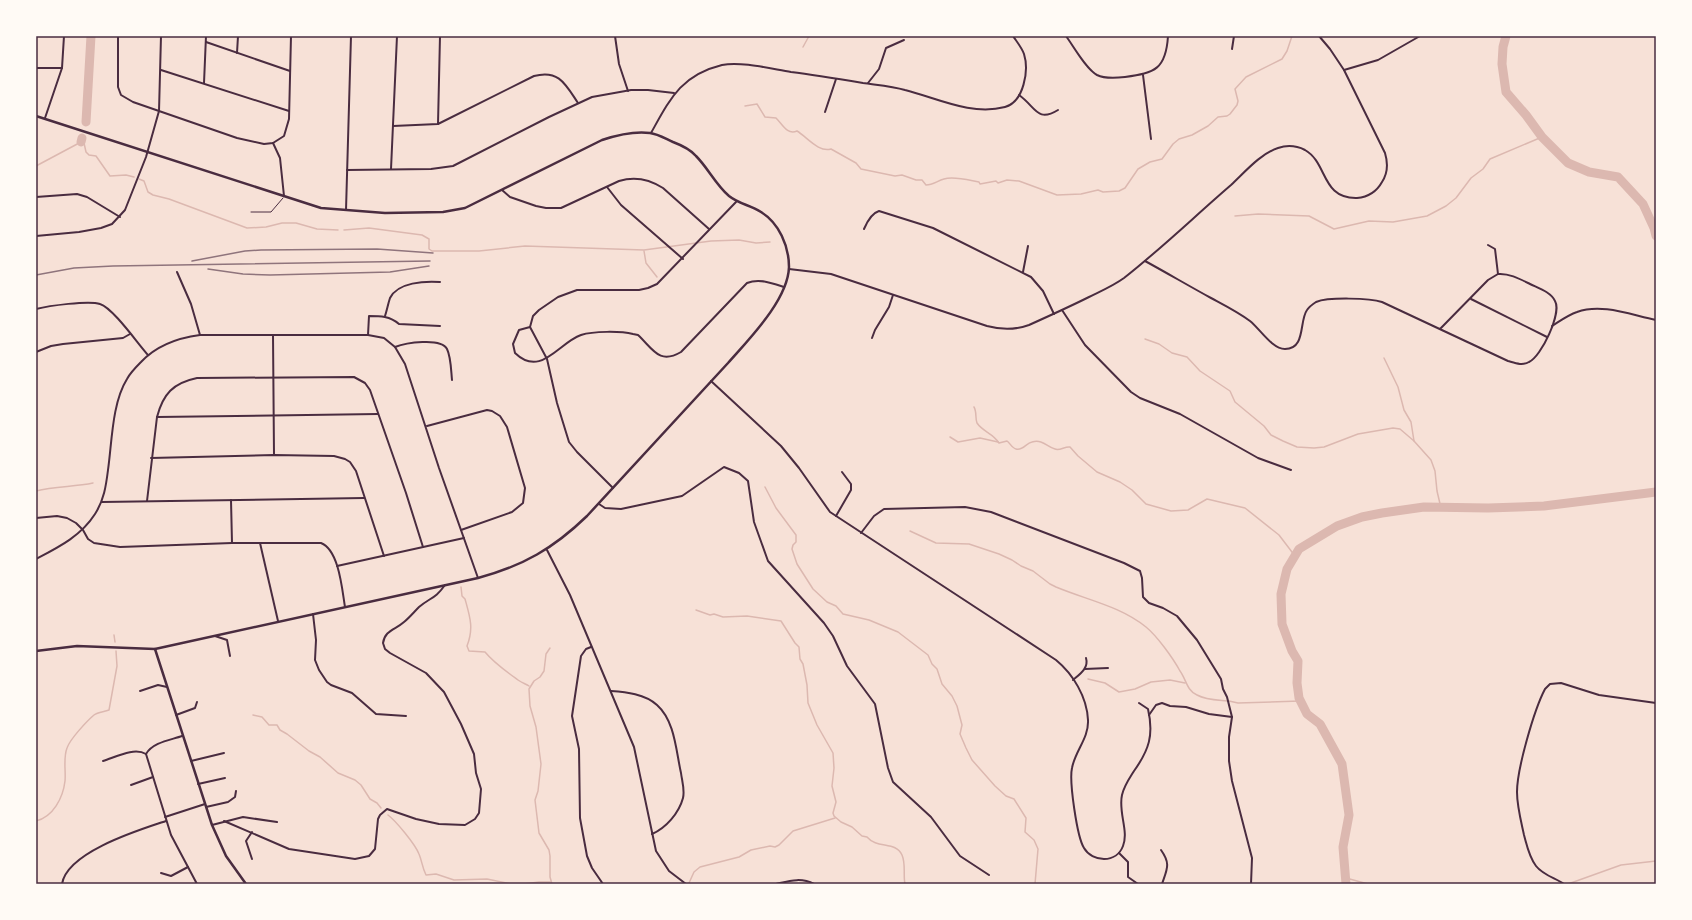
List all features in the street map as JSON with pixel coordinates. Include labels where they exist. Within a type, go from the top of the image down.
[{"type":"street","points":[[45,118],[62,68],[64,36]]},
{"type":"street","points":[[118,36],[117,70],[120,92],[125,98],[237,138],[264,144],[273,143],[284,136],[287,128],[289,111],[291,36]]},
{"type":"street","points":[[36,236],[91,230],[112,224],[125,210],[148,152],[159,111],[161,36]]},
{"type":"street","points":[[204,83],[206,36]]},
{"type":"street","points":[[237,53],[238,36]]},
{"type":"street","points":[[346,211],[351,36]]},
{"type":"street","points":[[391,169],[396,36]]},
{"type":"street","points":[[438,124],[440,36]]},
{"type":"street","points":[[614,36],[619,64],[628,91]]},
{"type":"street","points":[[651,133],[674,93],[697,74],[724,64],[751,66],[868,83],[906,90],[960,106],[976,109],[1008,106],[1014,102],[1019,95],[1024,79],[1025,60],[1023,52],[1013,36]]},
{"type":"street","points":[[1066,36],[1089,67],[1098,76],[1107,78],[1143,75],[1153,70],[1161,62],[1165,54],[1168,36]]},
{"type":"street","points":[[1232,49],[1234,36]]},
{"type":"street","points":[[789,269],[831,274],[999,329],[1014,329],[1024,327],[1054,314],[1118,282],[1144,261],[1242,173],[1279,148],[1292,146],[1306,150],[1317,163],[1332,189],[1349,197],[1363,197],[1377,189],[1386,176],[1386,158],[1383,148],[1344,70],[1319,36]]},
{"type":"street","points":[[1344,70],[1378,60],[1420,36],[1423,36]]},
{"type":"street","points":[[868,83],[879,69],[886,48],[904,40]]},
{"type":"street","points":[[206,42],[290,71]]},
{"type":"street","points":[[36,68],[62,68]]},
{"type":"street","points":[[160,70],[289,111]]},
{"type":"street","points":[[393,126],[438,124],[521,82],[534,76],[546,74],[552,75],[563,81],[578,103]]},
{"type":"street","points":[[1143,75],[1151,139]]},
{"type":"street","points":[[825,112],[831,98],[836,79]]},
{"type":"street","points":[[347,170],[431,169],[453,166],[549,117],[578,103],[600,95],[648,90],[674,93]]},
{"type":"street","points":[[1019,95],[1042,115],[1047,116],[1058,110]]},
{"type":"street","points":[[36,116],[321,208],[384,213],[454,211],[465,208],[602,140],[623,135],[651,133],[682,146],[696,155],[724,191],[736,202],[761,212],[770,218],[777,228],[786,247],[789,269],[780,297],[751,337],[599,504],[571,532],[547,550],[511,567],[478,578],[155,649],[77,646],[36,651]]},
{"type":"street","points":[[273,143],[280,158],[284,197]]},
{"type":"street","points":[[502,190],[514,198],[536,206],[552,209],[570,206],[607,186],[634,178],[655,183],[663,188],[709,229]]},
{"type":"street","points":[[607,186],[621,205],[683,259]]},
{"type":"street","points":[[36,197],[77,194],[87,197],[120,217]]},
{"type":"street","points":[[613,488],[569,442],[546,359],[530,327],[533,316],[539,310],[567,292],[577,290],[648,288],[664,279],[709,229],[736,202]]},
{"type":"street","points":[[864,229],[870,218],[877,211],[882,211],[933,228],[1031,277],[1040,286],[1054,314]]},
{"type":"street","points":[[1488,245],[1495,249],[1498,274]]},
{"type":"street","points":[[1023,272],[1028,246]]},
{"type":"street","points":[[1144,261],[1239,314],[1257,327],[1273,343],[1284,349],[1290,348],[1297,343],[1300,337],[1303,318],[1307,310],[1316,302],[1368,299],[1377,301],[1486,351],[1518,364],[1526,364],[1536,357],[1556,317],[1557,305],[1552,297],[1510,275],[1498,274],[1488,280],[1440,329]]},
{"type":"street","points":[[177,272],[191,304],[200,336]]},
{"type":"street","points":[[530,327],[522,328],[518,332],[513,344],[515,353],[527,362],[546,359],[576,337],[582,335],[627,333],[638,336],[659,356],[671,357],[682,352],[747,283],[752,281],[764,281],[784,287]]},
{"type":"street","points":[[386,316],[391,297],[394,293],[416,282],[440,282]]},
{"type":"street","points":[[872,338],[875,330],[889,307],[893,295]]},
{"type":"street","points":[[1470,299],[1547,336]]},
{"type":"street","points":[[36,309],[51,306],[100,303],[112,312],[148,355]]},
{"type":"street","points":[[1552,326],[1577,312],[1594,309],[1608,310],[1656,320]]},
{"type":"street","points":[[1062,310],[1085,345],[1131,392],[1140,398],[1180,414],[1258,458],[1291,470]]},
{"type":"street","points":[[368,335],[369,316],[386,316],[395,319],[399,324],[440,326]]},
{"type":"street","points":[[36,352],[51,346],[123,338],[130,334]]},
{"type":"street","points":[[273,335],[274,455]]},
{"type":"street","points":[[36,559],[72,539],[83,530],[102,502],[105,492],[116,408],[120,391],[127,378],[148,355],[162,345],[185,337],[200,336],[368,335],[384,338],[395,347],[406,364],[427,426],[439,468],[478,578]]},
{"type":"street","points":[[395,347],[409,343],[436,342],[441,344],[447,349],[452,380]]},
{"type":"street","points":[[147,501],[157,417],[160,405],[166,394],[176,386],[188,380],[197,378],[354,377],[365,383],[370,390],[423,547]]},
{"type":"street","points":[[711,381],[781,446],[799,468],[830,512],[1065,667],[1074,680],[1084,702],[1088,723],[1085,736],[1074,760],[1071,771],[1080,839],[1084,849],[1093,856],[1108,859],[1119,853],[1125,840],[1121,797],[1125,786],[1148,749],[1150,736],[1149,715],[1146,707],[1139,703]]},
{"type":"street","points":[[427,426],[487,410],[500,416],[507,427],[525,488],[523,504],[512,512],[461,530]]},
{"type":"street","points":[[157,417],[378,414]]},
{"type":"street","points":[[152,458],[274,455],[334,456],[345,459],[350,462],[356,471],[384,556]]},
{"type":"street","points":[[599,504],[605,508],[621,509],[682,496],[724,468],[739,473],[748,481],[754,522],[768,561],[834,636],[852,673],[875,704],[890,777],[898,787],[931,817],[960,856],[989,875]]},
{"type":"street","points":[[836,516],[851,490],[851,484],[842,472]]},
{"type":"street","points":[[102,502],[364,498]]},
{"type":"street","points":[[231,500],[232,543]]},
{"type":"street","points":[[861,533],[874,516],[884,510],[974,507],[991,512],[1124,563],[1140,571],[1143,597],[1145,600],[1177,616],[1197,640],[1221,679],[1232,717],[1229,737],[1229,761],[1232,781],[1252,858],[1251,884]]},
{"type":"street","points":[[36,518],[56,516],[67,518],[83,530],[88,539],[94,543],[120,547],[232,543],[321,543],[333,552],[345,607]]},
{"type":"street","points":[[337,566],[464,538]]},
{"type":"street","points":[[260,543],[278,621]]},
{"type":"street","points":[[547,550],[570,596],[634,747],[656,851],[661,861],[669,871],[686,884]]},
{"type":"street","points":[[224,821],[299,852],[361,859],[369,856],[375,849],[378,819],[387,809],[416,819],[449,826],[468,825],[478,816],[481,789],[476,773],[474,754],[447,697],[429,676],[390,653],[385,649],[382,643],[389,630],[403,623],[419,607],[435,598],[445,585]]},
{"type":"street","points":[[313,614],[316,640],[315,660],[319,670],[327,682],[352,693],[379,715],[406,716]]},
{"type":"street","points":[[214,635],[227,640],[230,656]]},
{"type":"street","points":[[591,647],[586,649],[581,656],[572,720],[579,749],[580,818],[584,847],[592,868],[603,884]]},
{"type":"street","points":[[155,649],[212,825],[226,856],[246,884]]},
{"type":"street","points":[[1074,680],[1085,669],[1087,662],[1086,658]]},
{"type":"street","points":[[1085,669],[1108,668]]},
{"type":"street","points":[[1564,884],[1542,872],[1532,860],[1524,833],[1517,797],[1517,784],[1520,768],[1545,689],[1550,684],[1561,683],[1599,695],[1656,703]]},
{"type":"street","points":[[140,691],[158,685],[167,687]]},
{"type":"street","points":[[610,691],[633,694],[656,704],[665,715],[673,734],[683,798],[666,825],[652,834]]},
{"type":"street","points":[[176,715],[195,708],[197,702]]},
{"type":"street","points":[[1149,715],[1156,704],[1162,703],[1170,706],[1186,707],[1209,714],[1232,717]]},
{"type":"street","points":[[146,754],[153,747],[182,736]]},
{"type":"street","points":[[103,761],[135,751],[141,751],[146,754],[166,821],[175,844],[197,884]]},
{"type":"street","points":[[191,761],[224,753]]},
{"type":"street","points":[[131,785],[153,777]]},
{"type":"street","points":[[198,784],[225,778]]},
{"type":"street","points":[[165,817],[205,806],[228,802],[235,797],[236,791]]},
{"type":"street","points":[[212,825],[224,821],[248,817],[276,822]]},
{"type":"street","points":[[62,884],[65,875],[71,867],[103,845],[119,837],[166,821]]},
{"type":"street","points":[[252,832],[246,841],[252,859]]},
{"type":"street","points":[[1161,850],[1168,863],[1162,884]]},
{"type":"street","points":[[1119,853],[1128,862],[1128,877],[1138,884]]},
{"type":"street","points":[[161,873],[171,876],[188,867]]},
{"type":"street","points":[[776,884],[799,879],[814,884]]},
{"type":"lane","points":[[251,212],[268,212],[274,210],[284,197]]},
{"type":"waterway","points":[[86,122],[91,36]]},
{"type":"waterway","points":[[803,47],[809,36]]},
{"type":"waterway","points":[[745,106],[757,104],[765,117],[776,118],[790,132],[797,131],[818,147],[827,150],[831,149],[856,163],[861,169],[895,176],[902,175],[916,180],[922,180],[926,185],[952,178],[979,182],[980,184],[996,181],[998,183],[1007,180],[1019,181],[1057,195],[1081,194],[1098,190],[1103,192],[1119,191],[1125,188],[1138,169],[1150,162],[1162,159],[1173,144],[1179,139],[1192,135],[1208,126],[1218,117],[1227,116],[1230,114],[1237,105],[1238,101],[1235,89],[1246,77],[1282,59],[1287,51],[1292,36]]},
{"type":"waterway","points":[[1506,36],[1503,47],[1502,64],[1506,92],[1526,115],[1542,137],[1568,163],[1589,172],[1618,177],[1643,204],[1656,236]]},
{"type":"waterway","points":[[1235,216],[1258,214],[1309,216],[1334,229],[1369,221],[1393,222],[1427,216],[1446,206],[1456,198],[1471,178],[1483,169],[1490,159],[1542,137]]},
{"type":"waterway","points":[[81,142],[82,138]]},
{"type":"waterway","points":[[36,166],[81,142],[84,143],[86,152],[89,155],[96,156],[110,176],[126,175],[134,177]]},
{"type":"waterway","points":[[139,179],[144,181],[148,192],[153,195],[169,199],[247,228],[266,227],[282,223],[296,223],[317,229],[338,230]]},
{"type":"waterway","points":[[344,230],[369,228],[422,235],[429,239],[429,249],[432,251],[479,251],[525,246],[644,250],[711,241],[739,240],[756,243],[770,242]]},
{"type":"waterway","points":[[644,251],[646,263],[657,277]]},
{"type":"waterway","points":[[1145,339],[1159,344],[1172,353],[1187,357],[1200,371],[1230,391],[1235,402],[1264,426],[1271,435],[1297,447],[1324,447],[1358,434],[1393,428],[1400,429],[1414,441]]},
{"type":"waterway","points":[[1384,358],[1398,387],[1404,410],[1411,422],[1414,441],[1431,460],[1435,471],[1437,491],[1441,508]]},
{"type":"waterway","points":[[974,407],[977,423],[999,443],[1007,441],[1013,448],[1016,449],[1023,448],[1036,441],[1042,442],[1052,448],[1057,449],[1070,447],[1097,472],[1120,482],[1132,490],[1146,504],[1171,511],[1188,510],[1207,499],[1245,508],[1279,535],[1295,556]]},
{"type":"waterway","points":[[950,437],[958,442],[980,438],[998,442]]},
{"type":"waterway","points":[[36,491],[93,483]]},
{"type":"waterway","points":[[765,487],[776,508],[796,535],[796,542],[792,549],[797,564],[813,589],[827,602],[836,606],[843,614],[869,620],[898,632],[928,655],[932,664],[937,669],[942,684],[952,696],[957,706],[962,725],[960,734],[972,760],[995,786],[1006,796],[1014,799],[1026,818],[1025,832],[1034,840],[1038,849],[1035,884]]},
{"type":"waterway","points":[[1346,884],[1343,847],[1349,815],[1342,764],[1320,724],[1307,714],[1299,698],[1297,683],[1298,661],[1292,651],[1282,624],[1281,594],[1287,569],[1299,549],[1337,526],[1362,517],[1382,513],[1424,507],[1488,508],[1544,506],[1656,492]]},
{"type":"waterway","points":[[910,531],[936,543],[969,544],[999,554],[1033,571],[1056,587],[1103,604],[1125,614],[1146,627],[1155,636],[1173,660],[1191,691],[1200,697],[1227,701]]},
{"type":"waterway","points":[[461,587],[471,628],[467,646],[469,651],[485,652],[505,671],[529,686]]},
{"type":"waterway","points":[[696,610],[710,615],[714,614],[723,617],[747,616],[781,621],[799,647],[800,659],[803,664],[807,685],[808,703],[817,725],[833,753],[834,768],[832,786],[836,802],[833,813],[834,816],[871,841],[891,846],[899,851],[904,862],[905,884]]},
{"type":"waterway","points":[[114,635],[115,642]]},
{"type":"waterway","points":[[550,648],[546,654],[544,671],[540,677],[534,681],[529,689],[530,706],[536,727],[541,764],[538,791],[535,800],[539,833],[549,850],[550,877],[552,884]]},
{"type":"waterway","points":[[36,821],[42,819],[52,811],[62,794],[65,781],[66,752],[69,744],[94,715],[109,710],[117,666],[116,651]]},
{"type":"waterway","points":[[1088,679],[1105,683],[1119,692],[1135,689],[1151,682],[1170,680],[1185,683]]},
{"type":"waterway","points":[[1229,701],[1238,703],[1300,701]]},
{"type":"waterway","points":[[253,715],[262,717],[269,725],[277,725],[280,730],[320,757],[338,773],[355,780],[361,785],[370,799],[377,803],[381,808]]},
{"type":"waterway","points":[[388,815],[400,827],[414,845],[419,854],[426,875],[436,874],[454,880],[487,879],[511,884]]},
{"type":"waterway","points":[[689,883],[694,872],[700,867],[739,857],[751,850],[770,846],[775,847],[793,831],[835,818]]},
{"type":"waterway","points":[[1568,884],[1621,865],[1656,861]]},
{"type":"waterway","points":[[1346,878],[1368,884]]},
{"type":"waterway","points":[[524,884],[551,882]]},
{"type":"railway","points":[[192,261],[245,251],[261,250],[377,249],[433,253]]},
{"type":"railway","points":[[36,275],[74,268],[113,266],[430,261]]},
{"type":"railway","points":[[208,269],[243,274],[270,275],[390,272],[429,266]]}]
